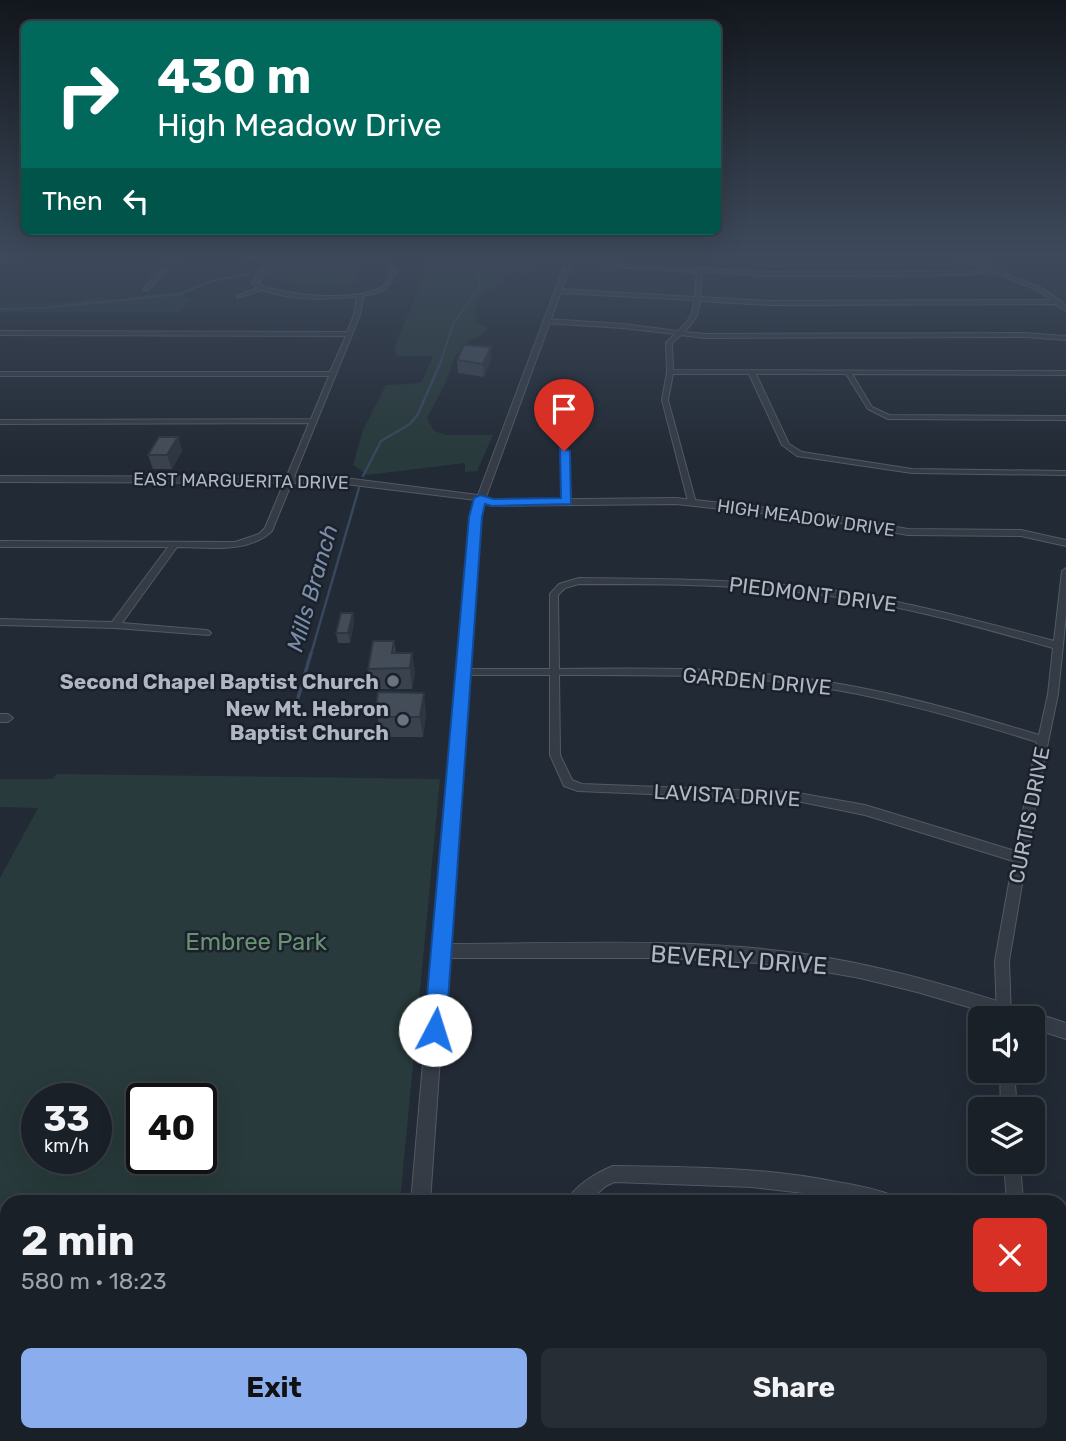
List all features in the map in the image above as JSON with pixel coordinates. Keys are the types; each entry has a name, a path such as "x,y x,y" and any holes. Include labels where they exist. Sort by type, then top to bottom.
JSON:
{"street":[{"path":"0,544 236,545 262,536 270,529 353,323"},
{"path":"421,1195 475,517 545,323"},
{"path":"571,323 705,336 1025,335 1066,338"},
{"path":"691,323 669,344 670,372 665,400 692,503"},
{"path":"0,333 348,334"},
{"path":"670,372 1066,373"},
{"path":"752,373 786,445 800,454 912,471 1066,473"},
{"path":"848,373 870,408 888,417 1066,418"},
{"path":"0,374 331,374"},
{"path":"0,422 312,421"},
{"path":"564,451 567,501"},
{"name":"EAST MARGUERITA DRIVE","path":"0,479 290,478 360,482 480,498"},
{"name":"HIGH MEADOW DRIVE","path":"480,498 492,503 692,503 822,517 908,532 1021,533 1066,543"},
{"path":"115,625 175,544"},
{"name":"CURTIS DRIVE","path":"1004,1006 1002,961 1053,694 1066,571"},
{"name":"PIEDMONT DRIVE","path":"554,674 554,594 562,586 579,581 710,582 829,593 909,606 1059,646"},
{"path":"0,621 115,625 206,633"},
{"name":"GARDEN DRIVE","path":"463,673 680,673 800,681 936,707 1043,740"},
{"name":"LAVISTA DRIVE","path":"554,674 555,755 568,783 582,788 804,798 865,810 1020,858"},
{"name":"BEVERLY DRIVE","path":"442,951 711,953 802,961 863,971 978,1006"},
{"name":"BEVERLY DRIVE","path":"1045,1024 1066,1031"},
{"path":"583,1195 600,1180 614,1174 793,1181 856,1195"},
{"path":"1013,1174 1014,1195"}],"green space":[{"path":"405,323 477,323 487,327 483,334 472,339 456,355 427,418 434,431 446,435 493,435 477,471 465,472 465,463 367,475 353,465 363,430 386,385 421,383 433,356 397,356 394,349"},
{"name":"Embree Park","path":"56,774 440,779 401,1195 0,1195 0,878 38,808 0,807 0,779 53,779"}],"building":[{"path":"464,345 491,347 483,364 457,360"},
{"path":"159,437 178,437 167,455 148,455"},
{"path":"341,613 353,613 348,633 336,633"},
{"path":"373,641 394,641 392,653 412,653 410,668 368,669"},
{"path":"378,692 424,693 420,717 382,717 384,706 376,706"}],"waterway":[{"name":"Mills Branch","path":"441,361 454,323"},
{"name":"Mills Branch","path":"363,476 381,441 410,424 418,414 442,359"},
{"name":"Mills Branch","path":"311,654 359,488"},
{"name":"Mills Branch","path":"298,698 311,653"}],"place":[{"name":"Second Chapel Baptist Church","path":"393,681"},
{"name":"New Mt. Hebron Baptist Church","path":"403,720"}],"route":[{"path":"435,1030 475,517 480,498 492,503 567,501 564,451"}]}
